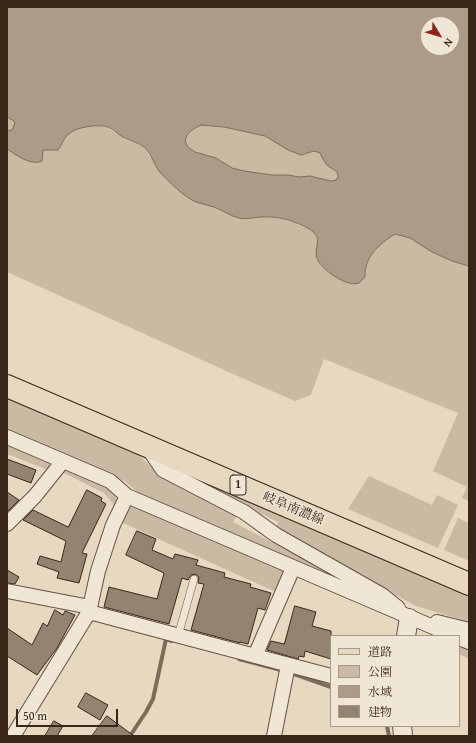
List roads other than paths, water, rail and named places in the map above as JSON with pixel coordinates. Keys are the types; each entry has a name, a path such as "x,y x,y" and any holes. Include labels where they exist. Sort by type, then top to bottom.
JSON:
{"main road":[{"name":"岐阜南濃線","path":"7,386 469,584"}],"street":[{"path":"7,437 110,481 127,496 452,635"},
{"path":"147,446 163,470 244,512 276,535 382,595 409,618 443,623 469,630"},
{"path":"7,524 35,496 63,461"},
{"path":"13,736 89,610 98,571 113,525 127,496"},
{"path":"255,656 293,568"},
{"path":"7,591 89,610 178,636 330,676"},
{"path":"406,635 409,618"},
{"path":"274,736 288,665"}],"lane":[{"path":"178,636 194,579"}],"water":[{"path":"7,7 469,7 469,266 452,261 432,252 410,238 395,234 383,242 370,257 365,270 365,277 359,283 348,283 329,272 319,262 316,254 318,239 309,229 293,221 281,218 239,218 214,207 191,200 159,171 145,148 121,136 110,128 104,126 94,126 77,129 66,137 58,150 43,150 42,161 33,162 24,159 7,149 7,131 12,130 15,123 7,117","holes":["201,125 224,127 265,136 288,150 301,155 314,151 320,153 326,164 337,172 338,177 336,180 331,181 310,176 299,177 272,175 244,171 232,168 216,158 195,152 188,147 185,141 187,135 193,129"]}],"waterway":[{"path":"130,736 153,699 166,639 171,641"},
{"path":"239,659 281,670"},
{"path":"294,674 330,687"},
{"path":"387,727 389,736"}]}
